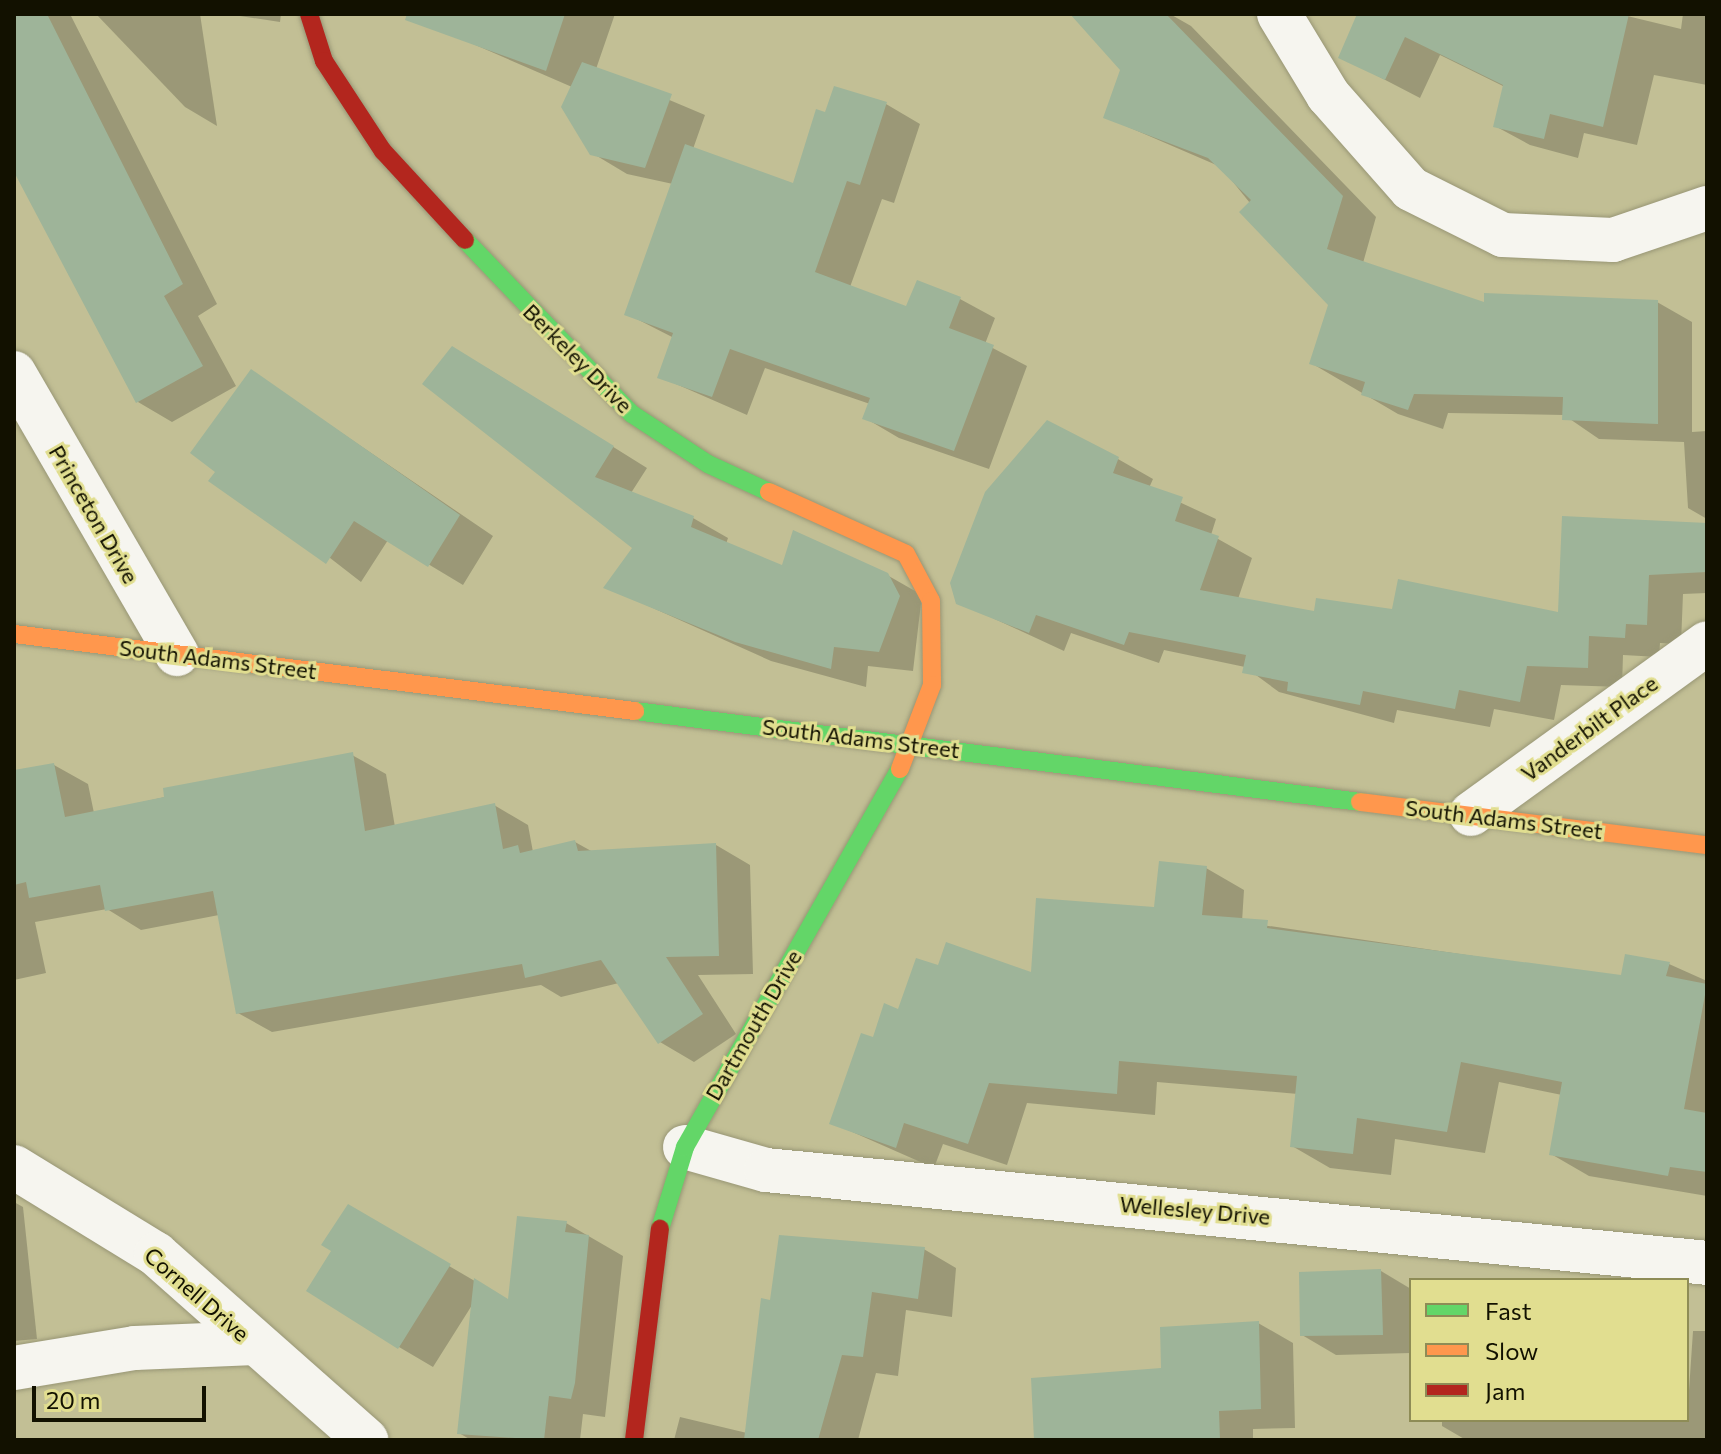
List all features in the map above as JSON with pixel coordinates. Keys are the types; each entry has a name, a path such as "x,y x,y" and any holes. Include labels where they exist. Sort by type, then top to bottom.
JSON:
{"street":[{"name":"Berkeley Drive","path":"309,14 324,61 383,151 632,414 708,464 906,554 931,601 932,685 914,744"},
{"path":"1279,14 1328,95 1411,189 1503,235 1613,240 1707,208"},
{"name":"Princeton Drive","path":"14,373 177,654"},
{"name":"South Adams Street","path":"14,634 1707,845"},
{"name":"Vanderbilt Place","path":"1471,814 1707,643"},
{"name":"Dartmouth Drive","path":"634,1440 659,1233 685,1147 914,744"},
{"name":"Wellesley Drive","path":"685,1147 766,1170 1707,1263"},
{"name":"Cornell Drive","path":"14,1167 156,1254 366,1440"},
{"path":"14,1368 135,1348 255,1343"}],"building":[{"path":"14,14 47,14 183,284 164,296 203,366 136,403 14,172"},
{"path":"407,14 565,14 546,71 405,20"},
{"path":"1070,14 1166,14 1343,196 1327,249 1484,302 1484,293 1658,300 1658,424 1562,420 1563,397 1414,394 1408,410 1361,395 1365,382 1309,364 1328,305 1239,212 1251,200 1208,158 1103,118 1120,70"},
{"path":"1357,14 1629,14 1603,127 1550,114 1544,139 1493,127 1503,85 1405,37 1385,80 1338,58"},
{"path":"582,62 672,94 645,168 590,155 561,107"},
{"path":"834,86 887,102 860,185 847,181 815,272 906,306 917,280 961,297 949,328 994,345 954,451 862,419 870,398 730,349 712,397 657,378 673,333 624,315 685,144 793,183 816,109 825,112"},
{"path":"452,346 614,446 595,477 694,516 691,527 782,565 793,530 888,573 900,596 879,652 834,647 831,669 735,642 603,588 632,548 422,384"},
{"path":"251,369 460,515 428,567 354,521 326,564 208,481 215,472 190,453"},
{"path":"1047,420 1119,457 1113,473 1183,497 1175,521 1219,536 1200,590 1314,611 1316,598 1392,609 1398,579 1558,612 1562,516 1707,523 1707,572 1649,575 1647,625 1626,624 1625,638 1589,636 1588,668 1527,666 1520,702 1459,690 1455,709 1363,691 1360,705 1287,691 1288,682 1242,673 1246,655 1129,632 1124,645 1036,615 1029,633 956,604 950,583 985,492"},
{"path":"353,752 365,831 495,803 503,849 518,845 520,853 575,840 578,851 716,843 719,956 666,957 703,1014 658,1044 601,960 525,978 522,964 236,1014 213,891 105,911 100,885 29,898 26,882 14,885 14,770 54,763 65,817 164,797 163,788"},
{"path":"1159,861 1207,866 1202,915 1268,920 1267,928 1621,975 1625,954 1670,962 1666,976 1707,984 1684,1109 1707,1113 1707,1172 1670,1167 1668,1176 1549,1155 1562,1082 1461,1062 1447,1132 1357,1118 1353,1154 1290,1147 1297,1076 1119,1061 1117,1094 989,1083 968,1144 904,1123 896,1148 829,1124 861,1033 873,1037 884,1003 898,1009 916,958 938,965 946,942 1031,972 1036,898 1154,907"},
{"path":"348,1204 451,1264 398,1349 306,1291 331,1251 321,1245"},
{"path":"517,1216 567,1221 565,1232 589,1235 571,1399 549,1396 544,1440 457,1434 474,1278 508,1299"},
{"path":"779,1235 925,1247 918,1299 872,1292 863,1357 842,1355 818,1440 744,1440 761,1298 770,1300"},
{"path":"1381,1269 1383,1335 1300,1336 1299,1272"},
{"path":"1259,1321 1261,1409 1219,1411 1220,1440 1034,1440 1031,1378 1161,1368 1160,1327"}],"traffic: fast":[{"path":"465,240 632,414 708,464 769,492"},
{"path":"635,711 1360,802"},
{"path":"660,1229 685,1147 900,769"}],"traffic: slow":[{"path":"769,492 906,554 931,601 932,685 900,769"},
{"path":"14,634 635,711"},
{"path":"1360,802 1707,845"}],"traffic: jam":[{"path":"309,14 324,61 383,151 465,240"},
{"path":"634,1440 660,1229"}]}
